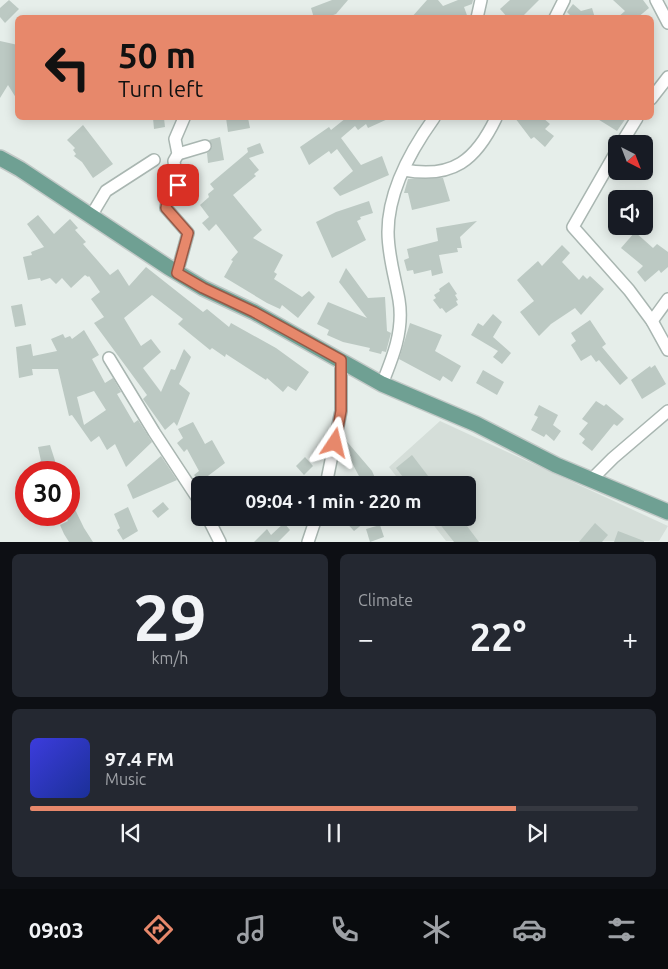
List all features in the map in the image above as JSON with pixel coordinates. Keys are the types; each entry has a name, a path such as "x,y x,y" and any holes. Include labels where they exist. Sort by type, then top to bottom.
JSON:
{"main road":[{"path":"0,158 20,169 177,273 203,288 254,312 382,384 476,424 556,465 668,512"}],"street":[{"path":"478,15 481,0"},
{"path":"556,15 564,0"},
{"path":"656,0 668,23"},
{"path":"654,95 668,77"},
{"path":"177,273 188,233 166,208 167,202 178,192 174,161 178,154 175,139 183,120"},
{"path":"382,384 398,341 399,301 389,262 388,232 390,204 404,170 433,120"},
{"path":"404,170 424,174 458,166 484,141 495,120"},
{"path":"627,135 636,120"},
{"path":"178,154 205,146"},
{"path":"91,216 106,190 154,160"},
{"path":"608,166 573,226 629,290 652,321 668,350"},
{"path":"652,321 668,299"},
{"path":"110,358 154,432 191,488"},
{"path":"328,476 341,411 341,360"},
{"path":"592,479 613,458 668,411"},
{"path":"212,526 220,542"},
{"path":"308,542 313,526"}],"shaded area":[{"path":"440,421 668,526 659,541 446,541 434,526 476,526 476,476 396,476 389,467"}],"building":[{"path":"9,0 19,9 5,23 0,17 0,8"},
{"path":"332,0 348,0 333,15 313,15 311,8"},
{"path":"427,0 438,0 443,6 458,0 473,0 472,4 464,7 467,15 414,15"},
{"path":"510,0 539,0 524,15 505,15 500,9"},
{"path":"613,0 643,0 649,8 641,15 620,15 625,11"},
{"path":"573,4 581,11 592,8 594,15 570,15 567,12"},
{"path":"0,41 15,44 15,96 8,85 0,98"},
{"path":"153,120 164,120 165,127 154,129"},
{"path":"226,120 248,120 250,128 228,132"},
{"path":"344,120 386,120 368,128 366,124 358,130 355,126 341,138 361,165 382,156 389,175 340,196 333,188 353,171 337,149 331,154 329,151 309,165 300,147 329,127 331,130"},
{"path":"517,120 545,120 550,124 545,129 554,136 545,147 534,137 531,139"},
{"path":"599,120 625,120 617,131"},
{"path":"83,125 113,164 93,178 82,162 74,156 76,154 73,150 75,148 67,140"},
{"path":"220,137 224,160 208,163 207,153 212,147 209,140"},
{"path":"260,143 264,153 249,158 259,170 254,174 256,176 233,195 262,230 253,238 283,255 274,272 277,274 274,279 302,297 309,291 315,297 298,318 282,305 280,309 267,303 224,277 233,261 231,260 238,252 216,224 209,231 202,223 209,217 200,205 209,197 208,194 214,189 210,184 248,152 247,148"},
{"path":"443,178 450,201 412,210 408,193 404,193 408,179"},
{"path":"369,201 373,213 360,217 361,219 357,221 366,240 332,258 316,222 336,212"},
{"path":"38,215 54,234 70,219 78,228 75,230 86,242 83,244 110,275 118,269 129,286 146,267 203,312 207,309 229,327 231,323 276,348 309,372 296,391 288,386 283,392 267,378 266,380 226,354 225,357 212,348 210,350 178,324 183,319 152,295 124,318 141,346 151,339 161,352 143,368 161,392 171,369 175,370 184,349 191,357 179,384 190,393 177,426 174,422 165,430 143,399 147,395 94,323 104,317 91,299 100,292 89,276 85,275 71,288 62,278 56,284 50,278 41,281 40,278 28,280 23,257 32,255 31,252 44,247 27,224"},
{"path":"477,221 460,237 462,248 457,248 458,252 439,255 443,273 432,276 431,270 414,274 413,270 407,271 404,260 409,258 407,249 438,241 436,228"},
{"path":"632,235 638,235 653,248 657,244 668,252 668,267 661,273 659,270 645,282 637,272 643,266 621,248"},
{"path":"562,245 570,253 562,262 579,280 583,275 587,279 590,276 604,289 581,315 575,308 551,324 539,336 520,312 534,301 517,280 538,261 542,266"},
{"path":"346,268 368,298 385,297 387,331 391,333 386,352 382,351 381,354 369,351 370,348 343,342 327,335 329,330 317,324 328,302 367,318 339,282"},
{"path":"449,282 457,294 455,295 458,305 446,313 433,300 436,298 434,295 440,291 439,289"},
{"path":"22,304 26,325 15,327 11,306"},
{"path":"493,314 502,322 493,337 511,353 502,364 493,357 498,351 471,335 478,323 483,326"},
{"path":"590,320 606,344 602,347 628,378 620,385 599,360 596,362 591,355 581,361 571,345 576,341 571,333"},
{"path":"410,323 442,335 435,351 461,366 452,382 443,376 440,381 399,359"},
{"path":"84,330 99,355 92,359 105,383 113,378 121,392 117,394 134,423 138,420 152,442 126,467 115,444 107,450 99,436 91,442 72,415 69,416 58,369 32,369 33,375 19,378 16,347 31,344 33,356 57,351 51,339 63,334 65,338 70,336 72,339","holes":["94,391 106,410 84,425 77,397"]},
{"path":"655,365 666,384 642,399 631,380 650,366 651,368"},
{"path":"483,370 504,382 497,395 476,383"},
{"path":"596,401 604,406 606,404 624,419 617,426 614,424 592,451 582,443 585,439 579,434 588,423 582,419"},
{"path":"539,405 558,415 553,425 561,431 554,441 546,434 544,437 531,430 538,417 534,415"},
{"path":"193,422 205,444 212,440 225,463 208,476 195,476 199,471 187,449 184,452 177,443 183,438 178,429"},
{"path":"343,437 374,476 359,476 351,461 347,464 341,457 347,452 342,443"},
{"path":"50,445 55,461 41,461 38,447"},
{"path":"412,455 428,476 402,476 396,468"},
{"path":"161,456 177,480 133,499 127,485"},
{"path":"305,457 313,466 304,475 296,466"},
{"path":"163,502 169,509 158,518 152,511"},
{"path":"128,507 138,531 123,540 117,530 120,528 114,514"},
{"path":"80,520 93,542 69,542 60,526 80,526"},
{"path":"595,523 608,535 602,542 579,542"},
{"path":"281,526 287,526 290,530 278,542 254,542 267,529 271,535"},
{"path":"349,526 360,526 354,531"},
{"path":"380,526 384,537 370,542 366,529"},
{"path":"441,526 467,526 479,542 454,542"},
{"path":"618,531 644,541 644,542 614,542"}],"route":[{"path":"178,185 178,192 167,202 166,208 188,233 177,273 203,288 254,312 341,360 341,411 335,443"}]}
